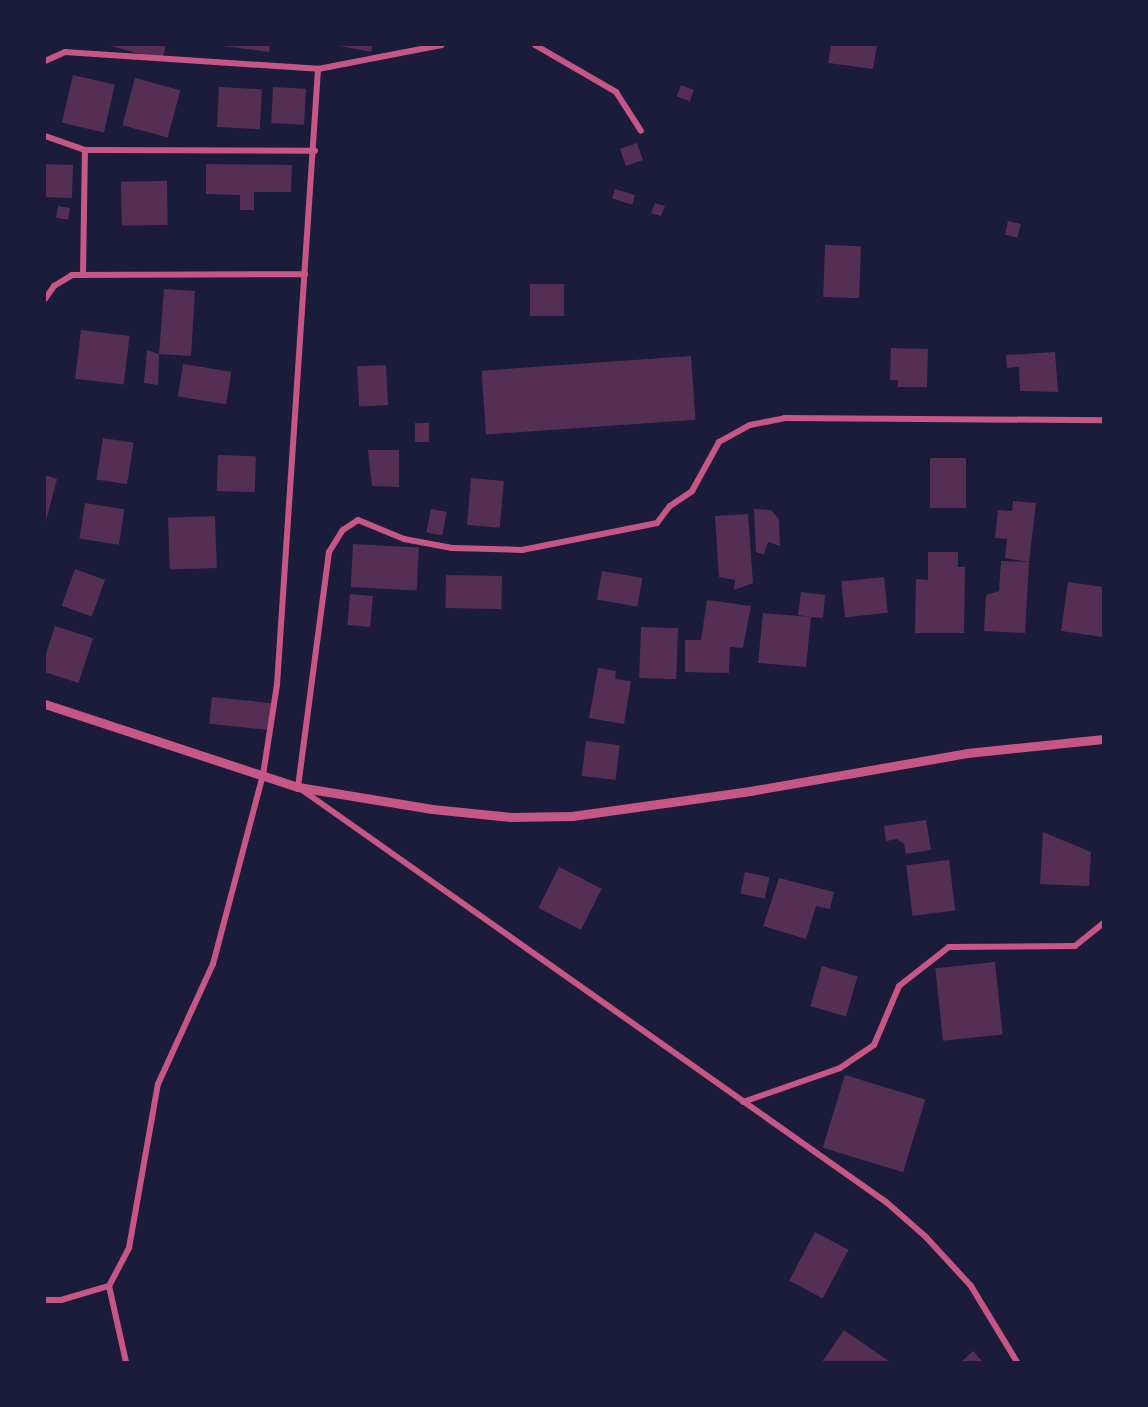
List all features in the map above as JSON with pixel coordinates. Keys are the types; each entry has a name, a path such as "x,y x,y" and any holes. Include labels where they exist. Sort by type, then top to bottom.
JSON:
{"street":[{"path":"45,61 65,49 318,69 442,45"},
{"path":"535,45 616,92 641,131"},
{"path":"126,1362 109,1286 129,1248 158,1084 213,964 263,775 277,685 315,152 318,69"},
{"path":"45,136 85,150 315,152"},
{"path":"83,274 85,150"},
{"path":"45,299 64,278 83,274 306,274"},
{"path":"298,787 329,552 343,530 358,520 404,539 452,548 522,550 657,523 670,506 692,491 719,442 750,424 785,418 868,417 1103,420"},
{"path":"45,704 298,787 432,809 511,817 572,816 750,791 967,753 1103,739"},
{"path":"298,787 886,1202 926,1237 971,1286 1017,1362"},
{"path":"743,1102 840,1068 874,1045 899,986 949,947 1075,946 1103,923"},
{"path":"45,1300 61,1300 109,1286"}],"building":[{"path":"107,45 166,45 162,60"},
{"path":"216,45 270,45 269,52"},
{"path":"334,45 373,45 371,52"},
{"path":"831,45 877,45 873,69 828,63"},
{"path":"73,75 115,85 104,132 62,123"},
{"path":"135,78 180,90 168,137 122,125"},
{"path":"681,85 694,90 690,101 677,96"},
{"path":"219,87 262,89 260,129 217,127"},
{"path":"273,87 306,89 304,125 271,123"},
{"path":"637,143 643,160 626,166 620,149"},
{"path":"45,164 73,165 72,198 45,197"},
{"path":"206,164 292,165 291,192 254,192 254,210 240,210 240,195 206,194"},
{"path":"167,181 168,225 122,226 121,182"},
{"path":"615,189 635,195 632,205 612,199"},
{"path":"655,203 665,206 661,216 651,213"},
{"path":"58,206 70,208 68,220 56,218"},
{"path":"1008,221 1021,224 1018,238 1005,235"},
{"path":"825,245 861,246 859,298 823,297"},
{"path":"530,284 564,284 564,316 530,316"},
{"path":"164,289 195,291 191,356 159,354"},
{"path":"81,330 130,336 124,385 75,379"},
{"path":"891,348 928,349 927,387 898,387 898,380 890,380"},
{"path":"147,350 159,354 158,385 144,383"},
{"path":"1055,352 1058,392 1020,391 1019,367 1007,368 1006,355"},
{"path":"691,356 695,420 486,434 482,371"},
{"path":"183,364 231,372 226,404 178,397"},
{"path":"386,365 388,405 359,406 357,367"},
{"path":"415,423 429,423 429,442 415,442"},
{"path":"103,438 134,443 127,484 96,479"},
{"path":"368,450 399,450 399,487 372,486"},
{"path":"218,455 256,456 255,492 217,491"},
{"path":"930,458 966,458 966,508 930,508"},
{"path":"45,475 57,479 46,521 45,521"},
{"path":"471,478 504,481 500,528 467,525"},
{"path":"1013,501 1036,503 1029,562 1005,558 1007,539 995,538 998,510 1012,511"},
{"path":"85,503 125,509 119,545 79,539"},
{"path":"431,509 447,512 442,536 426,533"},
{"path":"754,509 771,510 779,519 780,546 768,542 764,555 756,552"},
{"path":"748,514 753,583 734,590 735,580 719,577 715,516"},
{"path":"215,516 217,568 170,570 168,518"},
{"path":"353,544 419,547 417,590 351,587"},
{"path":"928,552 958,552 958,567 965,567 964,633 915,633 916,579 928,580"},
{"path":"1001,561 1029,562 1025,633 984,631 986,595 999,591"},
{"path":"75,569 105,580 92,617 62,606"},
{"path":"602,571 642,578 637,607 597,600"},
{"path":"446,575 502,576 501,609 445,608"},
{"path":"884,577 888,613 845,617 841,581"},
{"path":"1068,582 1103,587 1103,637 1061,631"},
{"path":"801,592 825,595 823,618 798,615"},
{"path":"350,594 373,596 370,627 347,625"},
{"path":"707,600 751,606 743,648 730,647 729,673 685,672 685,640 701,640"},
{"path":"763,613 811,617 806,667 758,663"},
{"path":"55,626 93,638 79,683 45,672 45,657"},
{"path":"641,627 678,628 676,679 639,678"},
{"path":"598,668 616,671 615,679 631,681 624,724 589,718"},
{"path":"212,697 274,703 271,730 209,724"},
{"path":"586,741 620,745 615,780 582,776"},
{"path":"926,820 931,850 906,854 904,844 897,839 886,841 884,826"},
{"path":"1043,832 1091,852 1089,886 1040,884"},
{"path":"949,860 955,911 913,916 906,865"},
{"path":"559,867 602,889 581,930 538,908"},
{"path":"745,872 769,877 765,899 740,894"},
{"path":"779,878 834,892 830,909 816,906 806,939 763,926"},
{"path":"995,962 1003,1035 943,1041 935,968"},
{"path":"822,966 858,976 846,1017 810,1006"},
{"path":"845,1075 925,1100 903,1172 823,1148"},
{"path":"815,1232 849,1250 823,1298 789,1281"},
{"path":"844,1330 890,1362 822,1362"},
{"path":"973,1351 983,1362 961,1362"}]}
